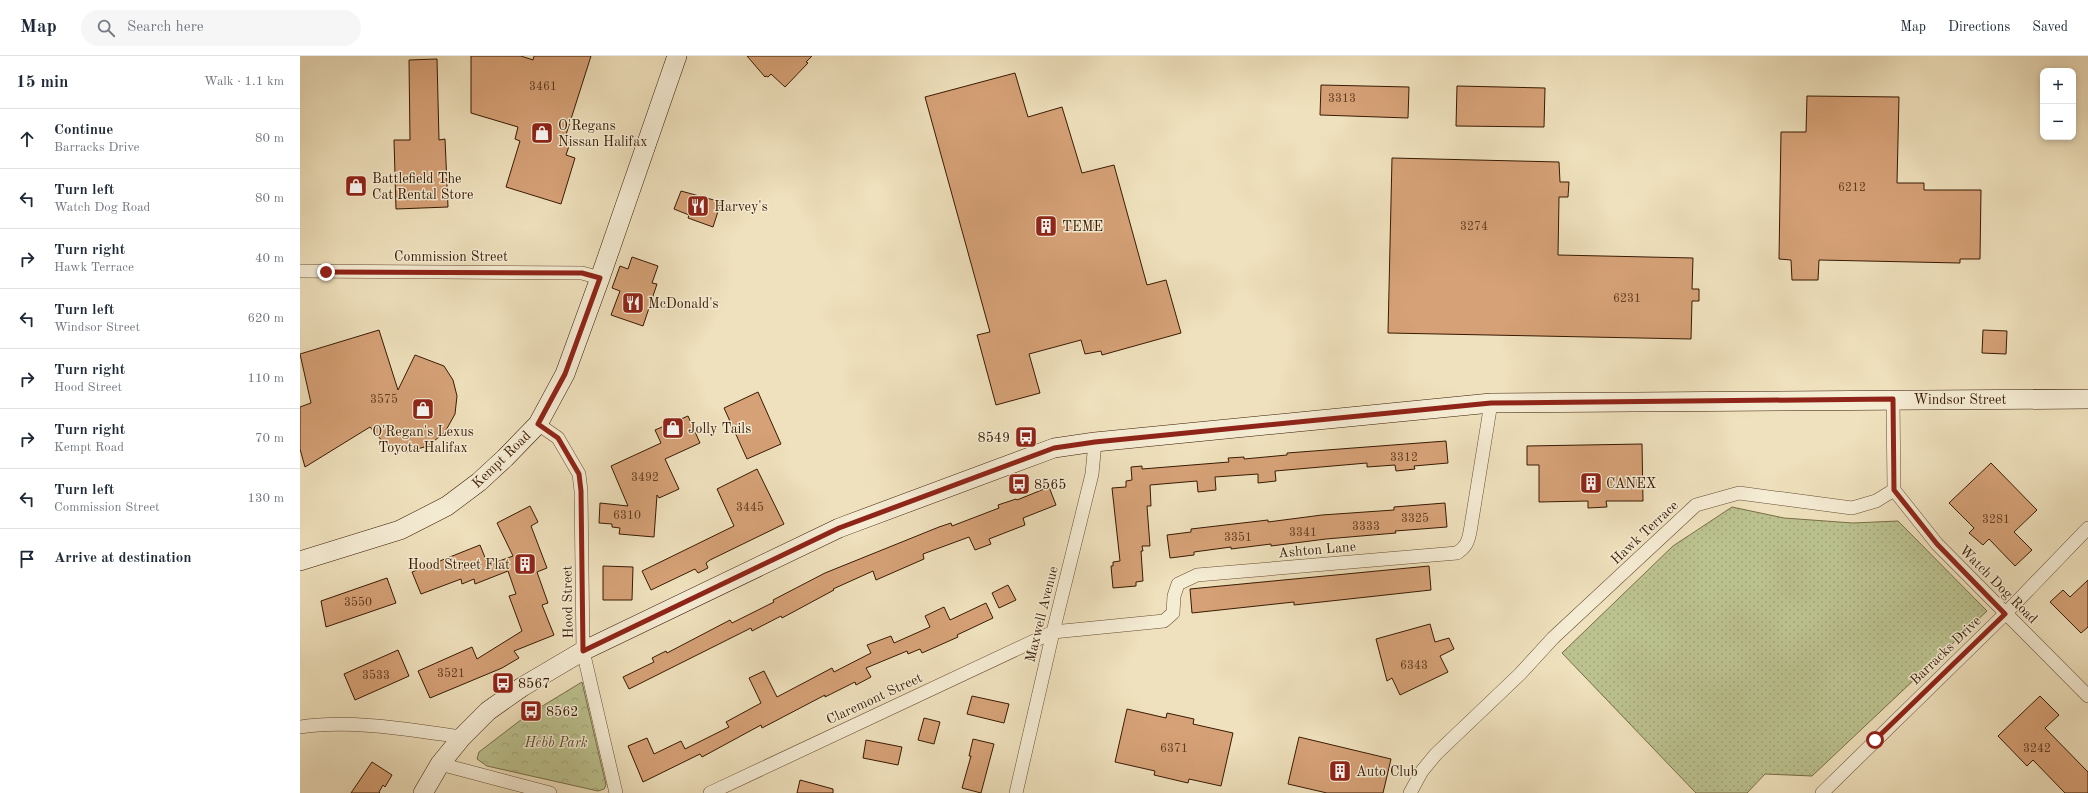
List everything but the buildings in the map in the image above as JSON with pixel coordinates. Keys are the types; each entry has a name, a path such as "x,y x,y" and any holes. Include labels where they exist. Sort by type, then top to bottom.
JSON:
{"street":[{"name":"Kempt Road","path":"300,561 400,530 447,506 495,468 538,424 565,374 677,56"},
{"name":"Commission Street","path":"300,271 582,273 600,278"},
{"name":"Windsor Street","path":"423,793 440,764 462,737 488,711 583,651 839,528 1054,448 1095,442 1491,403 1893,399 2088,399"},
{"path":"1893,399 1894,490"},
{"name":"Ashton Lane","path":"1053,632 1164,621 1173,614 1174,596 1178,584 1197,575 1457,553 1468,543 1491,403"},
{"name":"Hood Street","path":"538,424 558,438 579,474 581,491 583,651 616,793"},
{"name":"Maxwell Avenue","path":"1016,793 1053,632 1092,474 1095,442"},
{"name":"Watch Dog Road","path":"1894,490 1937,544 2088,696"},
{"name":"Hawk Terrace","path":"1410,793 1422,771 1436,754 1520,674 1553,638 1696,505 1740,493 1852,508 1876,501 1894,490"},
{"name":"Barracks Drive","path":"1822,793 2005,614 2088,528"},
{"name":"Claremont Street","path":"710,793 1053,632"},
{"path":"300,727 317,724 373,727 462,737"},
{"path":"440,764 550,793"}],"green space":[{"path":"1732,507 1784,518 1853,523 1898,521 1987,611 1812,776 1765,774 1747,793 1696,793 1562,653 1673,546"},
{"name":"Hebb Park","path":"582,682 606,785 604,789 598,791 487,766 477,759 479,752 526,716"}],"place":[{"name":"O'Regans Nissan Halifax","path":"542,133"},
{"name":"Battlefield The Cat Rental Store","path":"356,186"},
{"name":"Harvey's","path":"698,206"},
{"name":"TEME","path":"1046,226"},
{"name":"McDonald's","path":"633,303"},
{"name":"O'Regan's Lexus Toyota Halifax","path":"423,409"},
{"name":"Jolly Tails","path":"673,428"},
{"name":"8549","path":"1026,437"},
{"name":"CANEX","path":"1591,483"},
{"name":"8565","path":"1019,484"},
{"name":"Hood Street Flat","path":"525,564"},
{"name":"8567","path":"503,683"},
{"name":"8562","path":"531,711"},
{"name":"Auto Club","path":"1340,771"}],"route":[{"path":"326,272 582,273 600,278 565,374 538,424 558,438 579,474 581,491 583,651 839,528 1054,448 1095,442 1491,403 1893,399 1894,490 1937,544 2005,614 1875,740"}]}
